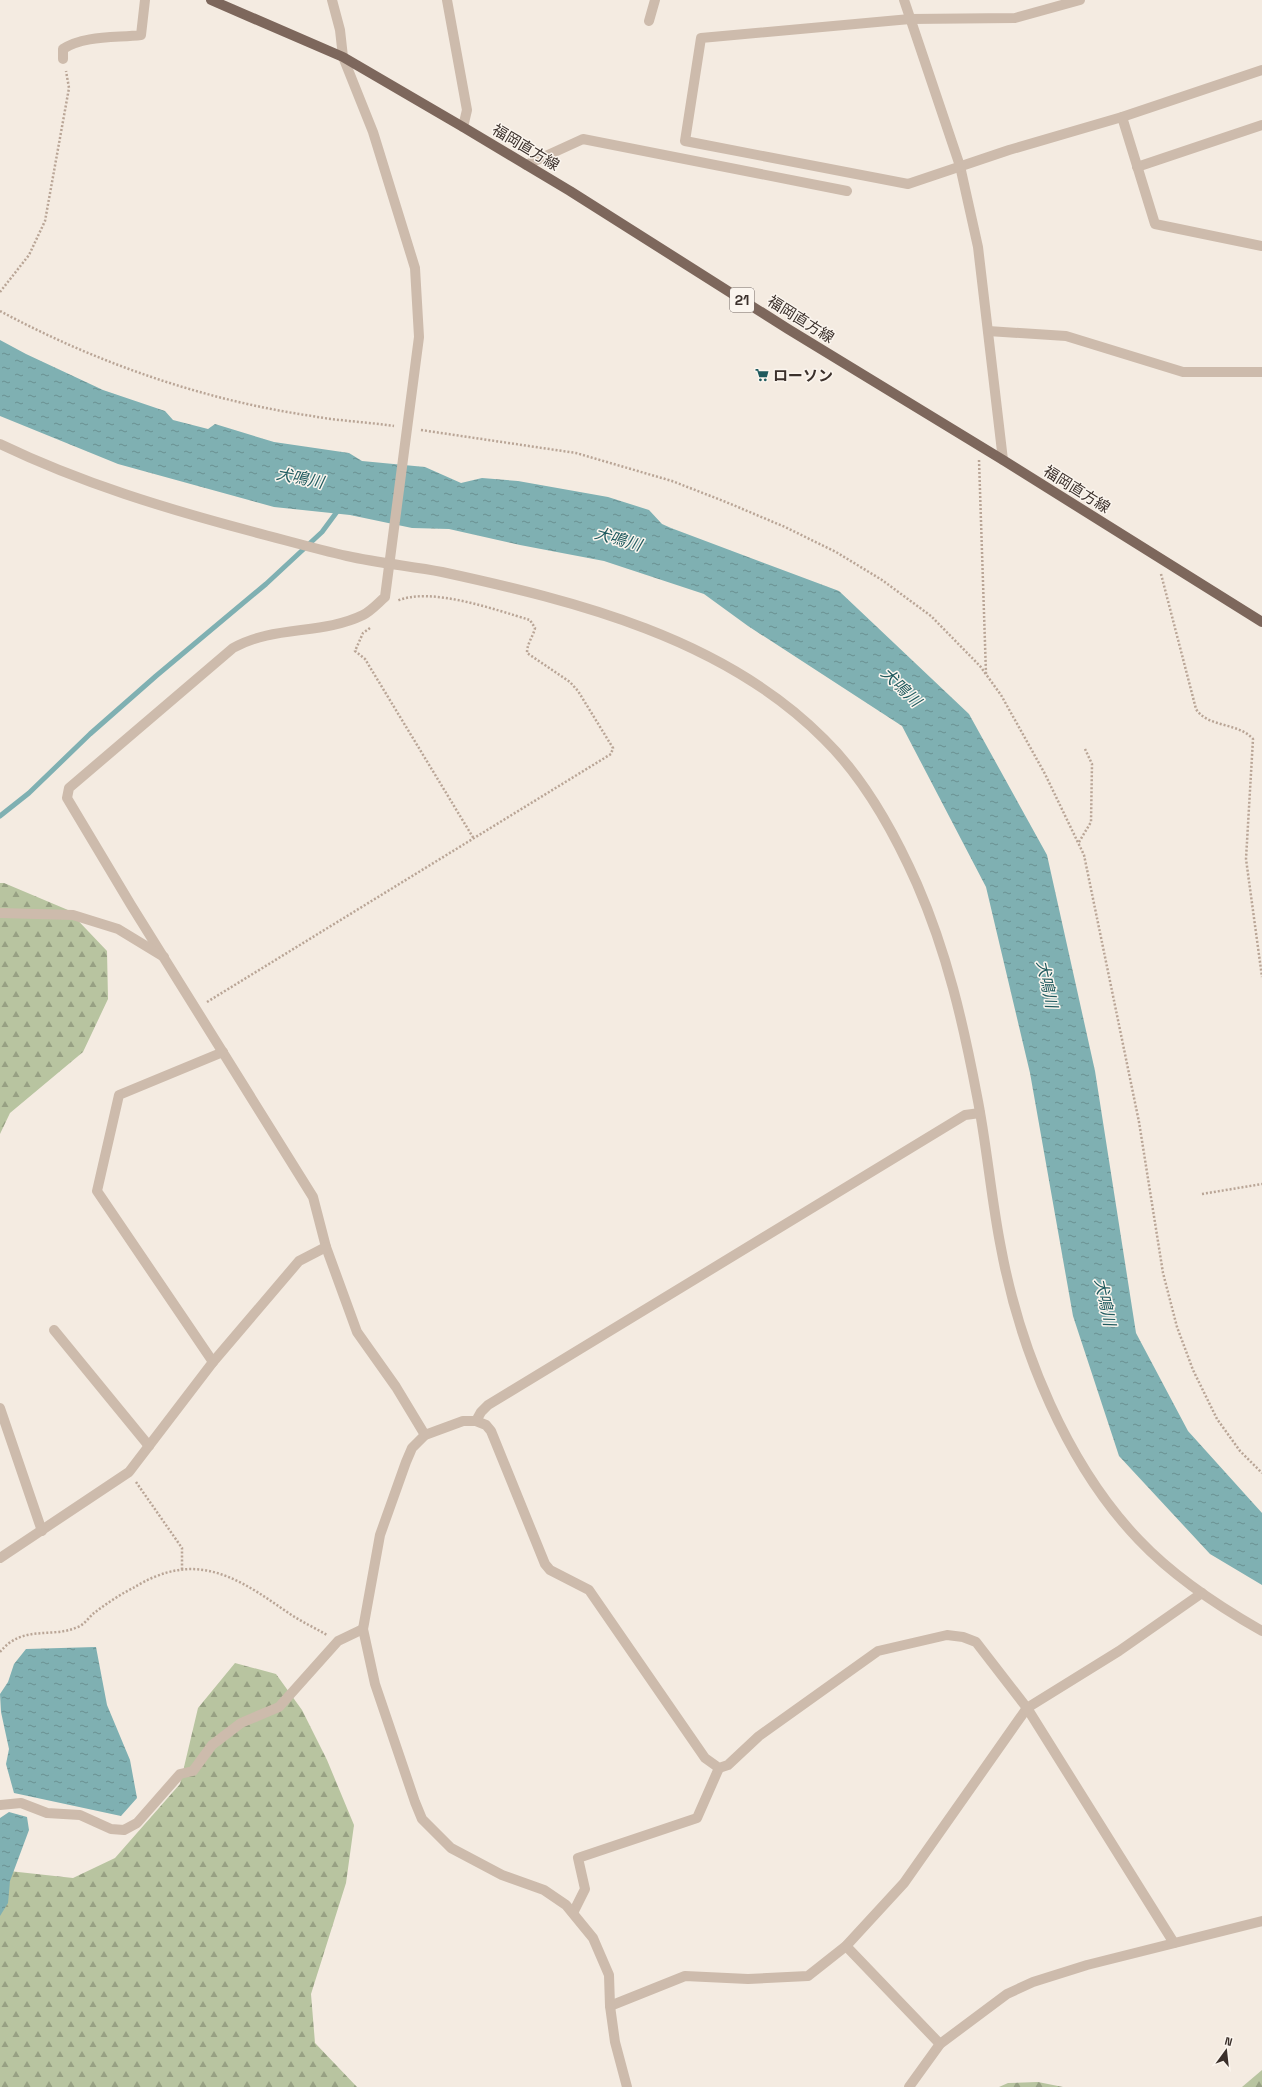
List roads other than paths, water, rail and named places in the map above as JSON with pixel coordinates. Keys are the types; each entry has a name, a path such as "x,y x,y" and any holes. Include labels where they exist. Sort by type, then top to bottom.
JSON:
{"main road":[{"name":"福岡直方線","path":"211,0 343,57 463,127 788,329 1003,460 1262,622"}],"street":[{"path":"63,59 63,49 71,44 90,40 141,35 145,0"},
{"path":"332,0 340,30 343,57 373,132 415,268 419,337 390,565 384,597 364,614 344,622 321,627 286,630 262,635 233,648 69,788 67,798 131,905 166,958 222,1052 313,1197 326,1247 357,1332 396,1387 425,1435"},
{"path":"447,0 466,110 463,127"},
{"path":"649,21 654,0"},
{"path":"904,0 960,166 978,247 1003,460"},
{"path":"1080,0 1015,18 910,19 701,38 684,141 908,184 960,166 1122,117 1262,70"},
{"path":"1122,117 1155,224 1262,246"},
{"path":"1137,167 1262,125"},
{"path":"526,165 583,139 847,192"},
{"path":"988,331 1066,336 1183,372 1262,372"},
{"path":"0,444 48,467 174,511 342,555 390,565 435,571 538,594 603,614 656,633 750,679 825,739 871,797 897,842 938,936 958,1001 980,1113 1002,1253 1020,1323 1042,1384 1082,1464 1115,1513 1141,1542 1170,1569 1202,1593 1262,1631"},
{"path":"0,913 73,914 118,929 166,958"},
{"path":"213,1362 97,1191 119,1095 222,1052"},
{"path":"476,1421 481,1412 488,1405 965,1115 980,1113"},
{"path":"0,1558 129,1472 213,1362 299,1261 326,1247"},
{"path":"54,1330 149,1446"},
{"path":"0,1408 42,1531"},
{"path":"627,2087 614,2042 610,2006 609,1975 593,1938 566,1905 544,1890 502,1875 451,1848 422,1819 375,1684 363,1629 380,1535 412,1448 425,1435 463,1421 476,1421 486,1425 491,1431 545,1564 550,1570 589,1590 705,1758 719,1768"},
{"path":"610,2006 685,1976 748,1979 808,1976 846,1946 904,1882 1027,1708 1119,1651 1202,1593"},
{"path":"0,1806 21,1803 47,1813 80,1815 111,1829 124,1830 137,1823 180,1774 193,1771 212,1745 241,1723 279,1707 338,1641 363,1629"},
{"path":"573,1914 585,1889 578,1858 697,1818 719,1768 728,1765 759,1736 878,1651 947,1635 963,1636 976,1642 1027,1708 1174,1943"},
{"path":"909,2087 940,2044 1007,1994 1033,1982 1087,1965 1262,1921"},
{"path":"846,1946 940,2044"}],"water":[{"name":"犬鳴川","path":"0,340 26,354 103,390 165,411 173,420 208,429 215,424 274,442 349,453 362,461 425,467 461,483 482,478 518,481 608,497 649,510 662,524 671,528 839,591 969,714 1047,855 1095,1071 1136,1333 1188,1431 1262,1513 1262,1585 1210,1554 1119,1456 1073,1316 1030,1073 986,887 902,726 748,626 704,594 604,561 520,545 449,529 412,528 350,515 274,507 118,464 0,416"},
{"path":"96,1647 107,1705 130,1760 137,1798 121,1816 14,1793 6,1764 9,1749 1,1712 0,1694 8,1682 14,1664 26,1649"},
{"path":"9,1812 27,1817 29,1830 10,1881 8,1903 0,1916 0,1818"}],"waterway":[{"path":"0,816 29,793 90,734 156,676 266,584 322,532 339,509"}],"place":[{"name":"ローソン","path":"762,375"}]}
